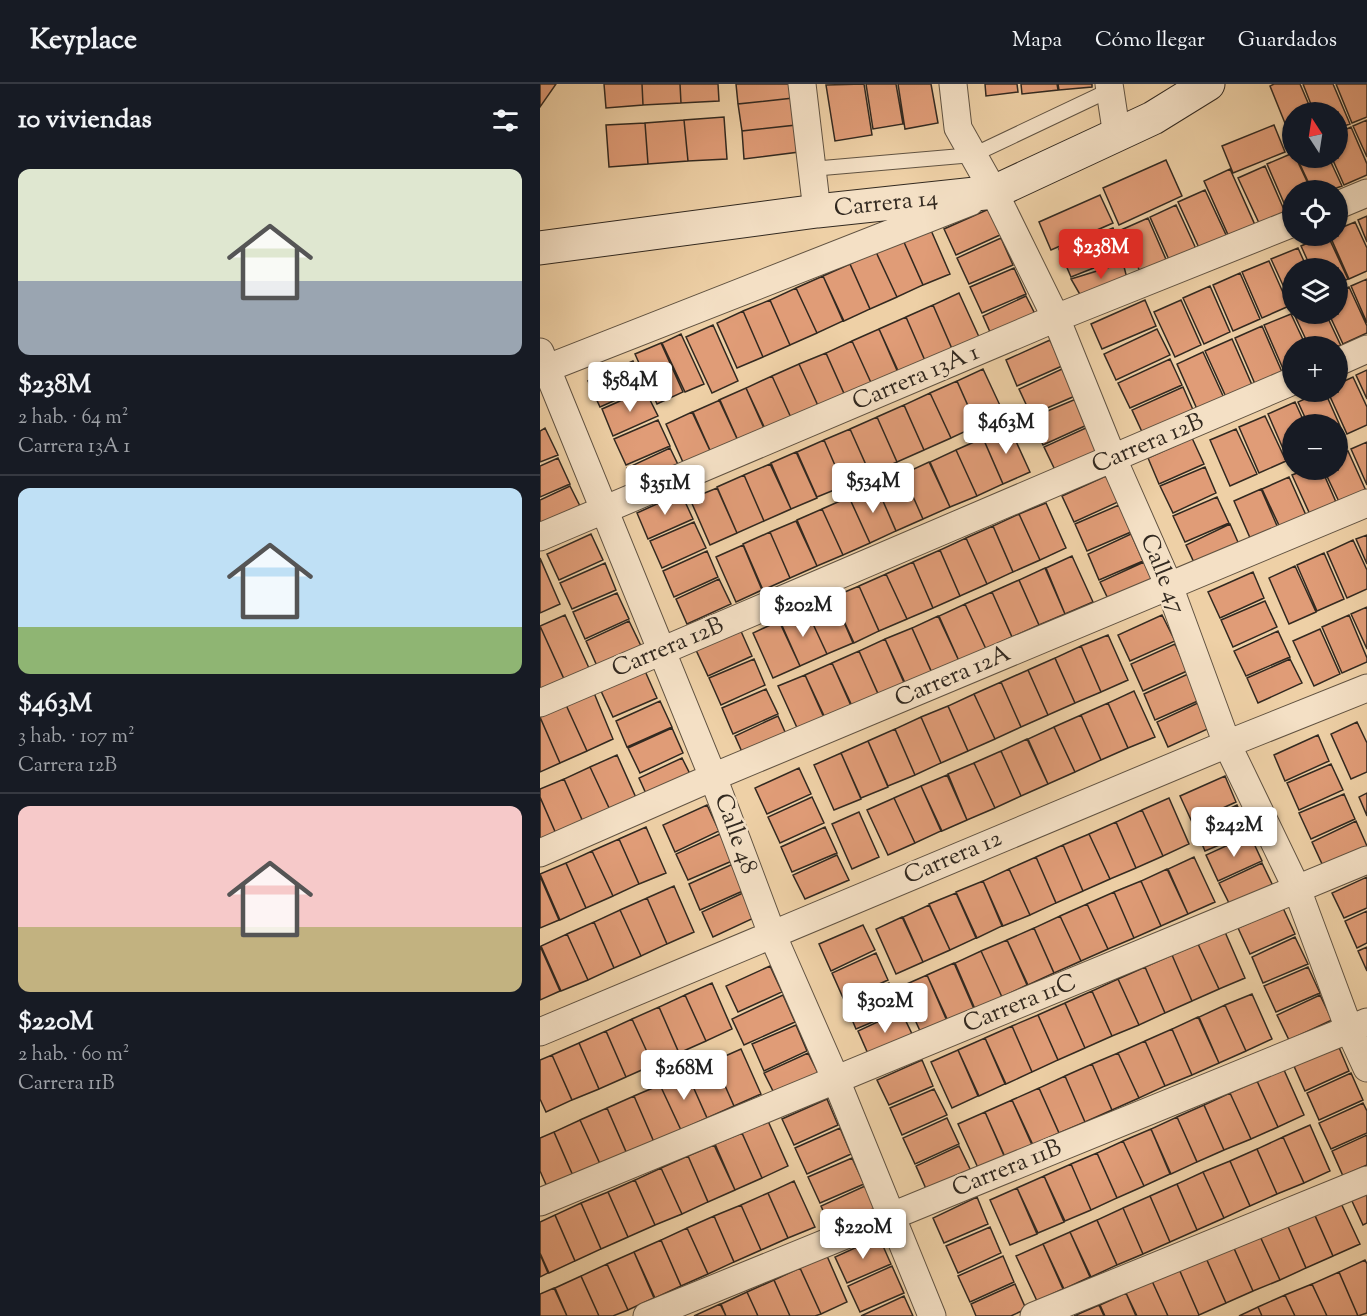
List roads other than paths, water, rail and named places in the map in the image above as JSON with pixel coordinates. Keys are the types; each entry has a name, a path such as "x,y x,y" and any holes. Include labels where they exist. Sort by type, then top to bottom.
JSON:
{"main road":[{"name":"Carrera 14","path":"540,248 817,211 994,192 1153,118 1208,84"}],"street":[{"path":"802,84 817,211"},
{"name":"Calle 47","path":"953,84 958,128 994,192 1056,318 1113,459 1169,586 1227,744 1297,889 1358,1025 1367,1068"},
{"path":"1109,87 1117,136"},
{"path":"542,364 994,192"},
{"path":"1348,201 1367,193"},
{"name":"Carrera 13A 1","path":"540,537 1056,318 1282,227"},
{"path":"1348,358 1367,349"},
{"name":"Calle 48","path":"542,364 713,777 772,934 836,1080 932,1316"},
{"name":"Carrera 12B","path":"540,703 1282,386"},
{"name":"Carrera 12A","path":"540,854 713,777 1367,502"},
{"name":"Carrera 12","path":"540,1032 1227,744 1367,688"},
{"name":"Carrera 11C","path":"540,1202 1367,860"},
{"name":"Carrera 11B","path":"647,1316 1358,1025"},
{"path":"1034,1316 1367,1180"}],"lane":[{"path":"811,169 973,155 1109,87"}]}
